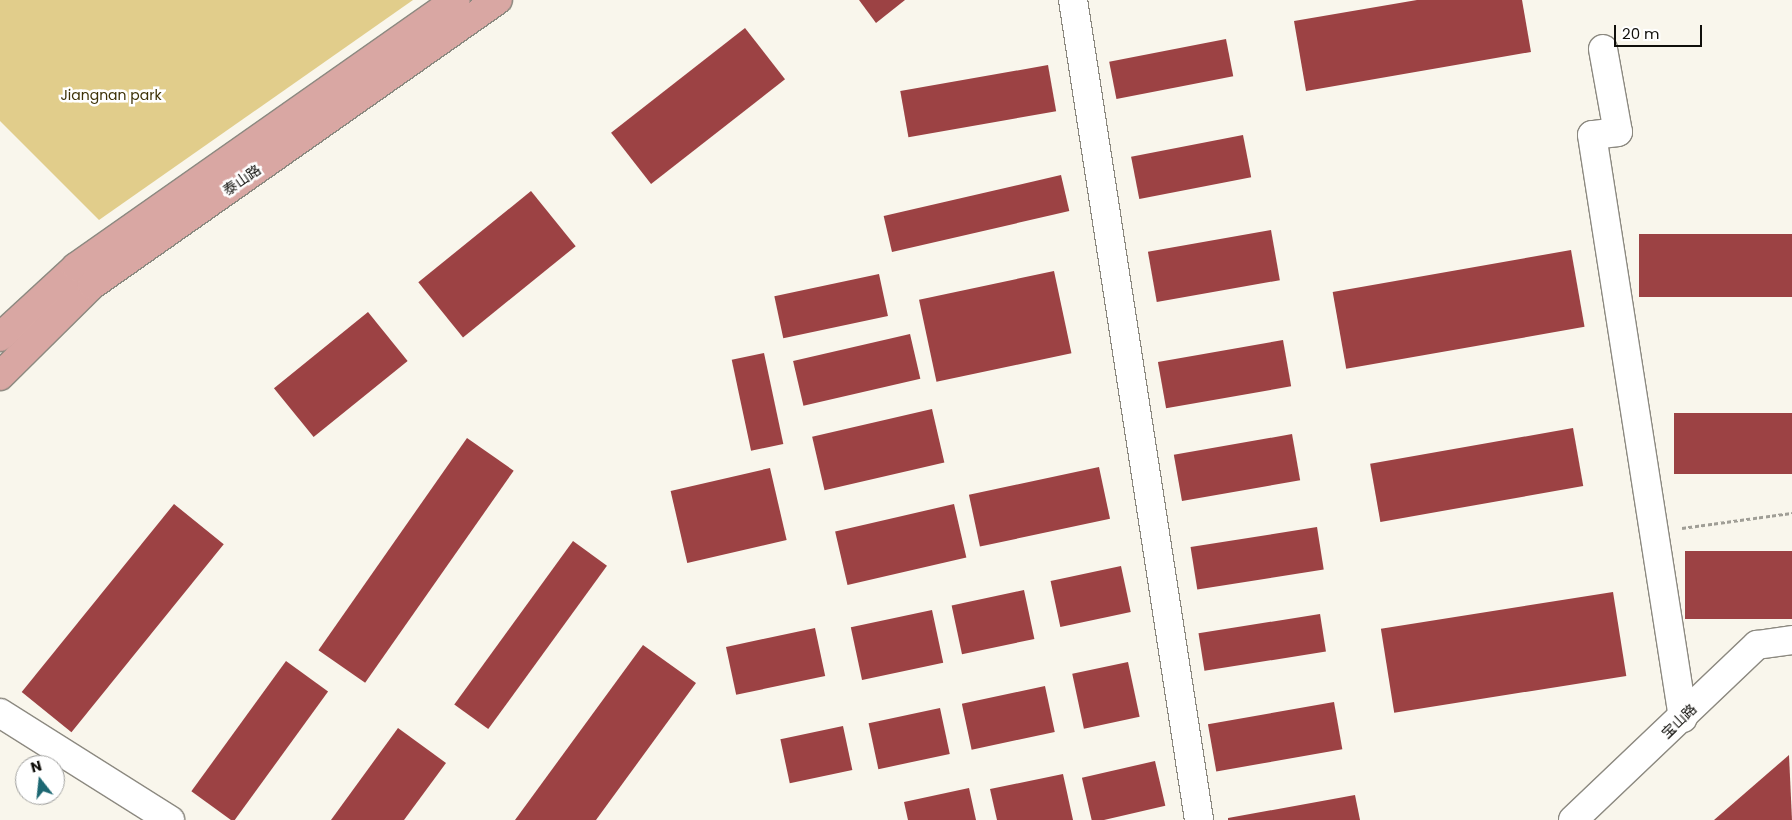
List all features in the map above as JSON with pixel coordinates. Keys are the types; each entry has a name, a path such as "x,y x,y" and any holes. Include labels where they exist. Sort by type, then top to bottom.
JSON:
{"main road":[{"name":"泰山路","path":"0,337 76,267 456,0"},
{"name":"泰山路","path":"0,376 92,285 498,0"}],"street":[{"path":"1073,0 1199,820"},
{"path":"1603,49 1618,132 1592,135 1651,532 1683,718"},
{"name":"宝山路","path":"1573,820 1683,718 1757,645 1792,640"},
{"path":"0,713 170,820"}],"path":[{"path":"1651,532 1792,513"}],"green space":[{"name":"Jiangnan park","path":"0,0 413,0 99,220 0,121"}],"building":[{"path":"859,0 905,0 876,23"},
{"path":"1417,0 1522,0 1531,52 1306,91 1294,21"},
{"path":"745,28 785,79 651,184 611,133"},
{"path":"1226,39 1233,76 1116,99 1109,62"},
{"path":"1048,65 1056,111 908,137 900,91"},
{"path":"1243,135 1251,177 1139,199 1131,157"},
{"path":"1061,175 1069,211 892,252 884,216"},
{"path":"531,191 576,246 463,337 418,282"},
{"path":"1271,230 1280,280 1157,302 1148,252"},
{"path":"1639,234 1792,234 1792,297 1639,297"},
{"path":"1571,250 1585,327 1346,369 1333,292"},
{"path":"1054,271 1071,353 936,382 919,300"},
{"path":"879,274 888,316 783,338 774,296"},
{"path":"368,312 408,361 314,437 274,388"},
{"path":"910,334 920,379 803,406 793,361"},
{"path":"1283,340 1291,386 1166,408 1158,362"},
{"path":"764,353 783,444 751,451 732,360"},
{"path":"932,409 944,463 825,490 812,437"},
{"path":"1674,413 1792,413 1792,474 1674,474"},
{"path":"1573,428 1583,486 1380,522 1370,464"},
{"path":"1292,434 1300,480 1182,501 1174,455"},
{"path":"467,438 514,471 365,683 318,650"},
{"path":"1099,467 1110,519 980,546 969,495"},
{"path":"770,468 787,540 687,563 671,491"},
{"path":"174,504 224,544 71,732 22,692"},
{"path":"954,504 966,558 847,585 835,531"},
{"path":"1317,527 1324,569 1197,589 1191,547"},
{"path":"573,541 607,566 488,729 454,704"},
{"path":"1685,551 1792,551 1792,619 1685,619"},
{"path":"1121,566 1131,612 1060,627 1051,581"},
{"path":"1024,590 1034,639 962,654 952,605"},
{"path":"1613,592 1626,676 1394,713 1381,629"},
{"path":"932,610 943,663 862,680 851,627"},
{"path":"1320,614 1326,652 1204,671 1199,633"},
{"path":"815,628 825,676 736,695 726,647"},
{"path":"643,645 696,683 596,820 515,820"},
{"path":"286,661 328,692 235,820 231,820 191,791"},
{"path":"1128,662 1140,717 1084,729 1072,674"},
{"path":"1045,686 1055,732 972,750 962,704"},
{"path":"1334,702 1342,749 1216,771 1208,724"},
{"path":"940,708 950,754 878,769 869,723"},
{"path":"843,726 852,770 790,783 780,739"},
{"path":"398,728 446,763 404,820 331,820"},
{"path":"1789,755 1792,820 1714,820"},
{"path":"1155,761 1165,806 1104,820 1092,820 1082,778"},
{"path":"1063,774 1073,820 997,820 990,789"},
{"path":"969,788 976,820 908,820 904,802"},
{"path":"1355,795 1360,820 1228,820 1228,818"}]}
